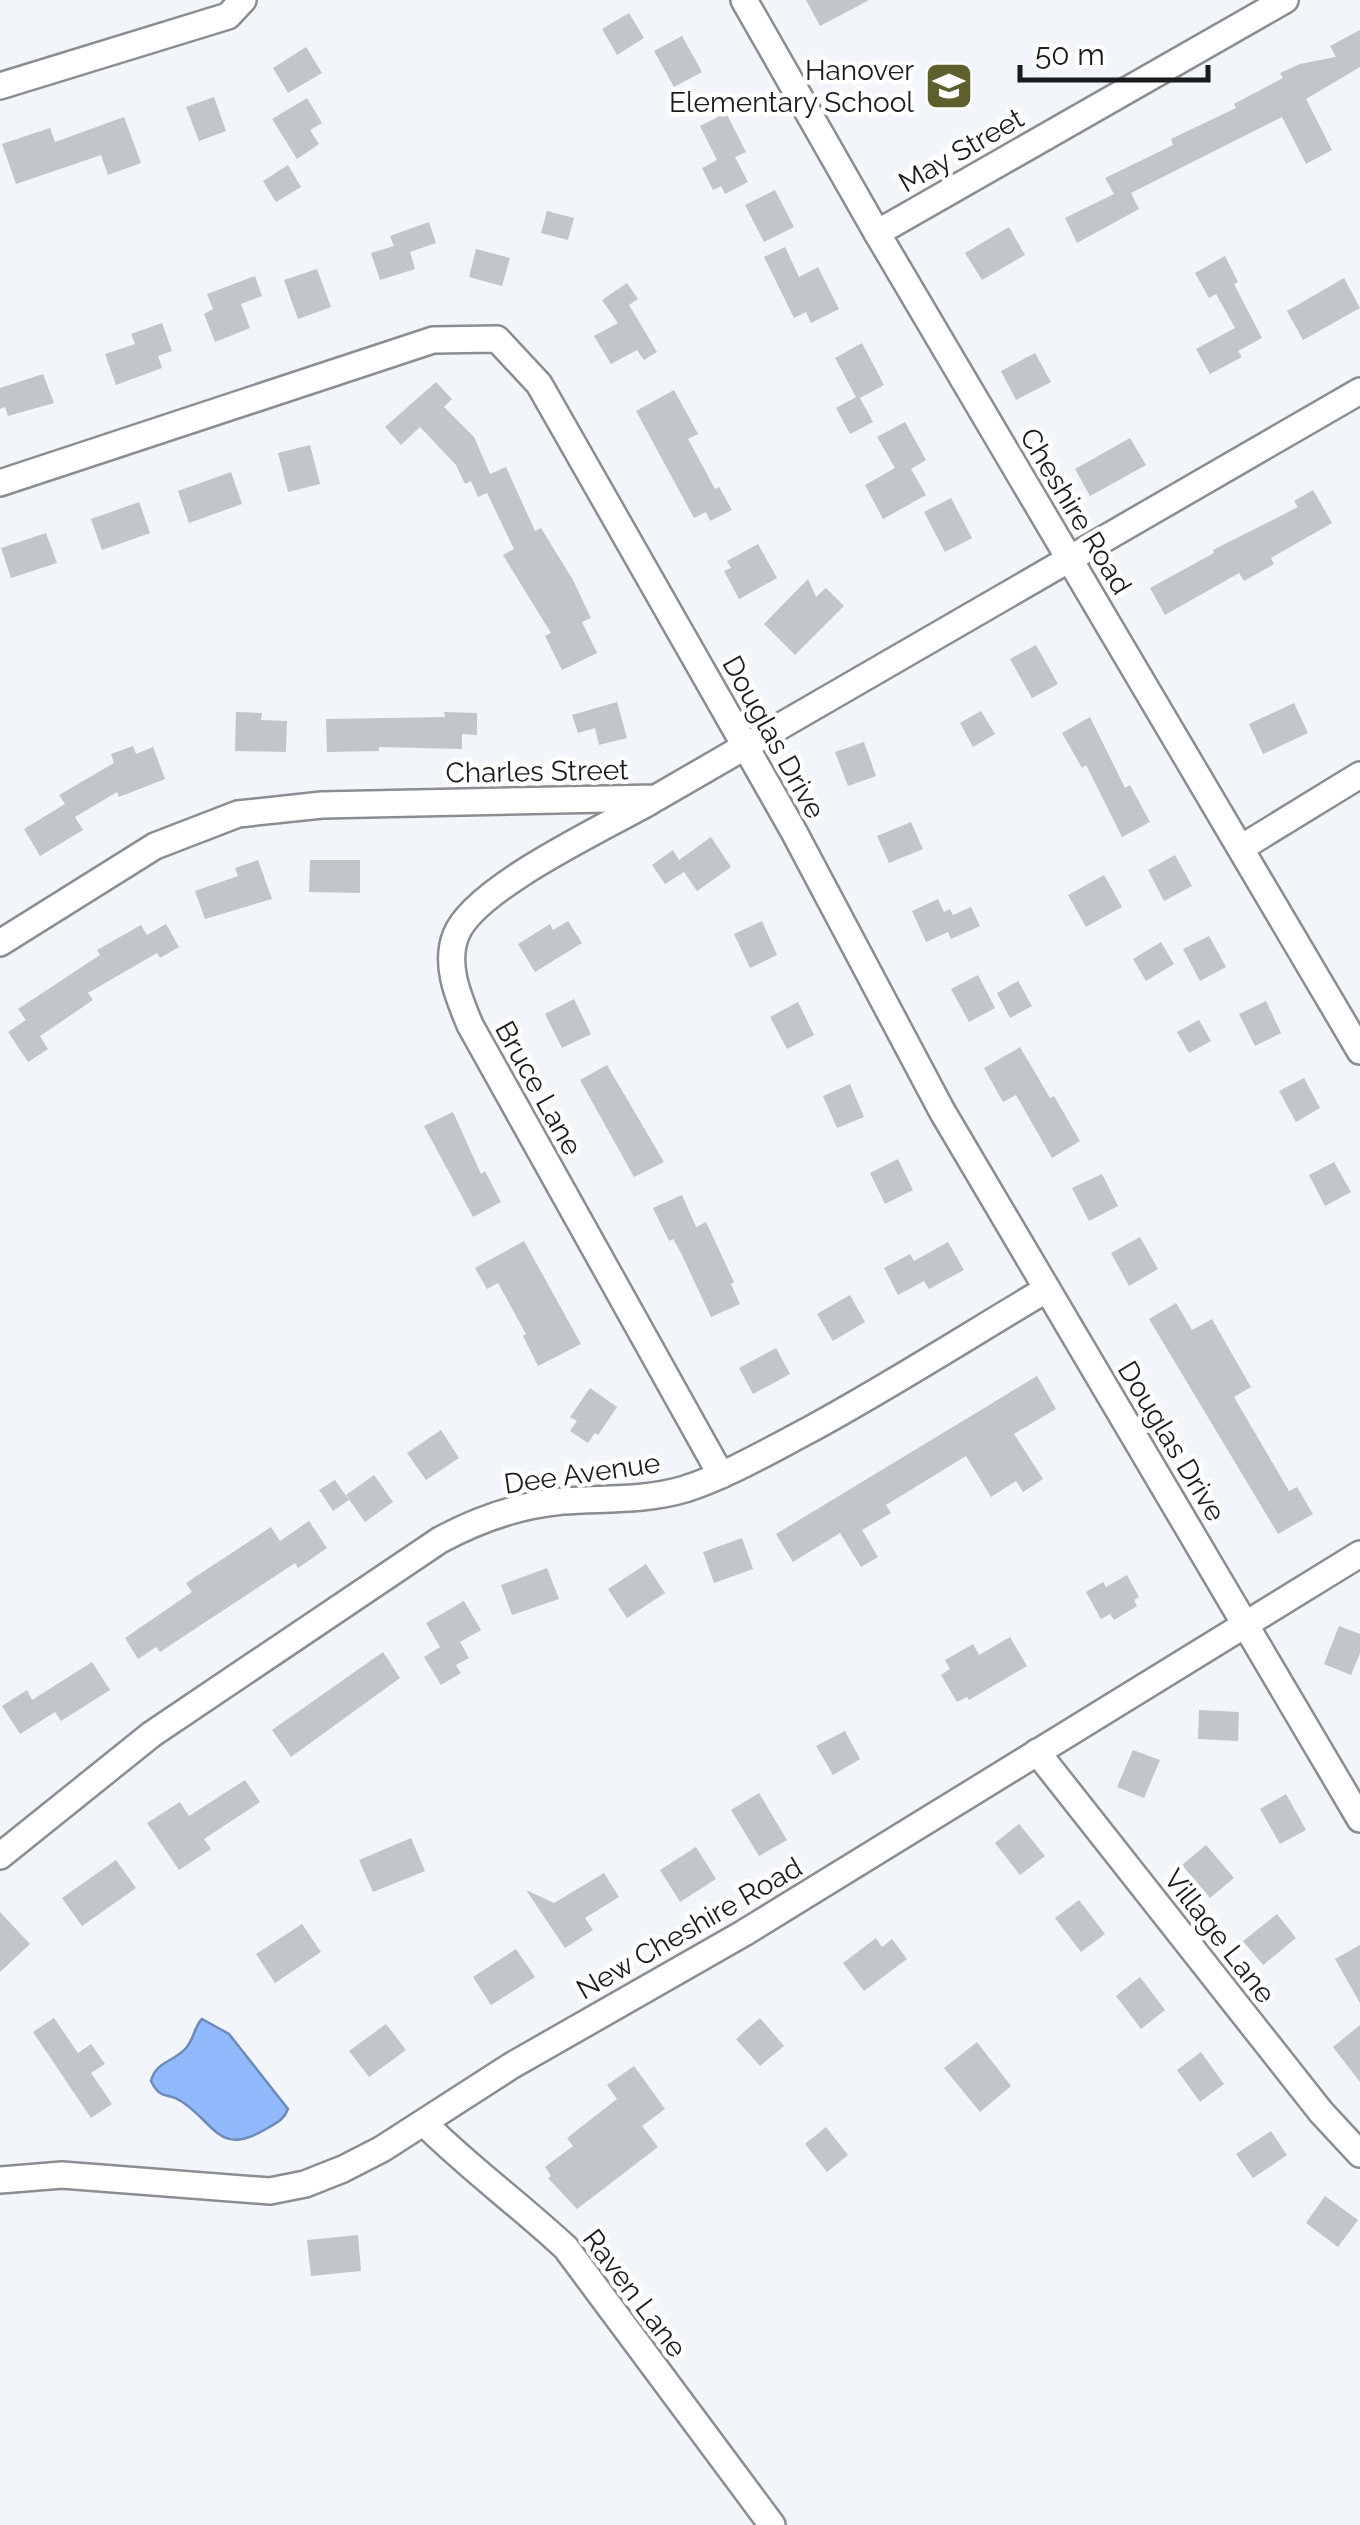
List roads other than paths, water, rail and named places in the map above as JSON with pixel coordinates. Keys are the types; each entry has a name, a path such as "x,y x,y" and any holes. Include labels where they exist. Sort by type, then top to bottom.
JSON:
{"street":[{"path":"0,86 228,16 243,0"},
{"name":"Cheshire Road","path":"744,0 876,233 1360,1051"},
{"name":"May Street","path":"876,233 1284,0"},
{"name":"Douglas Drive","path":"0,483 433,340 497,340 539,384 746,747 942,1111 1245,1624"},
{"name":"Charles Street","path":"0,943 155,846 238,814 322,804 656,798 1360,391"},
{"path":"1240,848 1360,775"},
{"name":"Bruce Lane","path":"656,798 491,891 467,915 455,937 452,963 457,993 470,1025 721,1475"},
{"name":"Dee Avenue","path":"0,1856 152,1734 440,1540 478,1520 518,1508 561,1501 641,1498 682,1490 721,1475 836,1415 1047,1289"},
{"name":"New Cheshire Road","path":"0,2180 62,2176 270,2191 306,2184 343,2169 424,2123 511,2066 744,1933 1360,1554"},
{"path":"1245,1624 1360,1819"},
{"name":"Village Lane","path":"1038,1752 1320,2112 1360,2154"},
{"name":"Raven Lane","path":"424,2123 482,2179 566,2248 772,2525"}],"water":[{"path":"202,2019 229,2034 288,2109 279,2121 250,2137 228,2139 181,2101 161,2094 155,2087 151,2081 153,2074 186,2048"}],"place":[{"name":"Hanover Elementary School","path":"949,86"}]}
